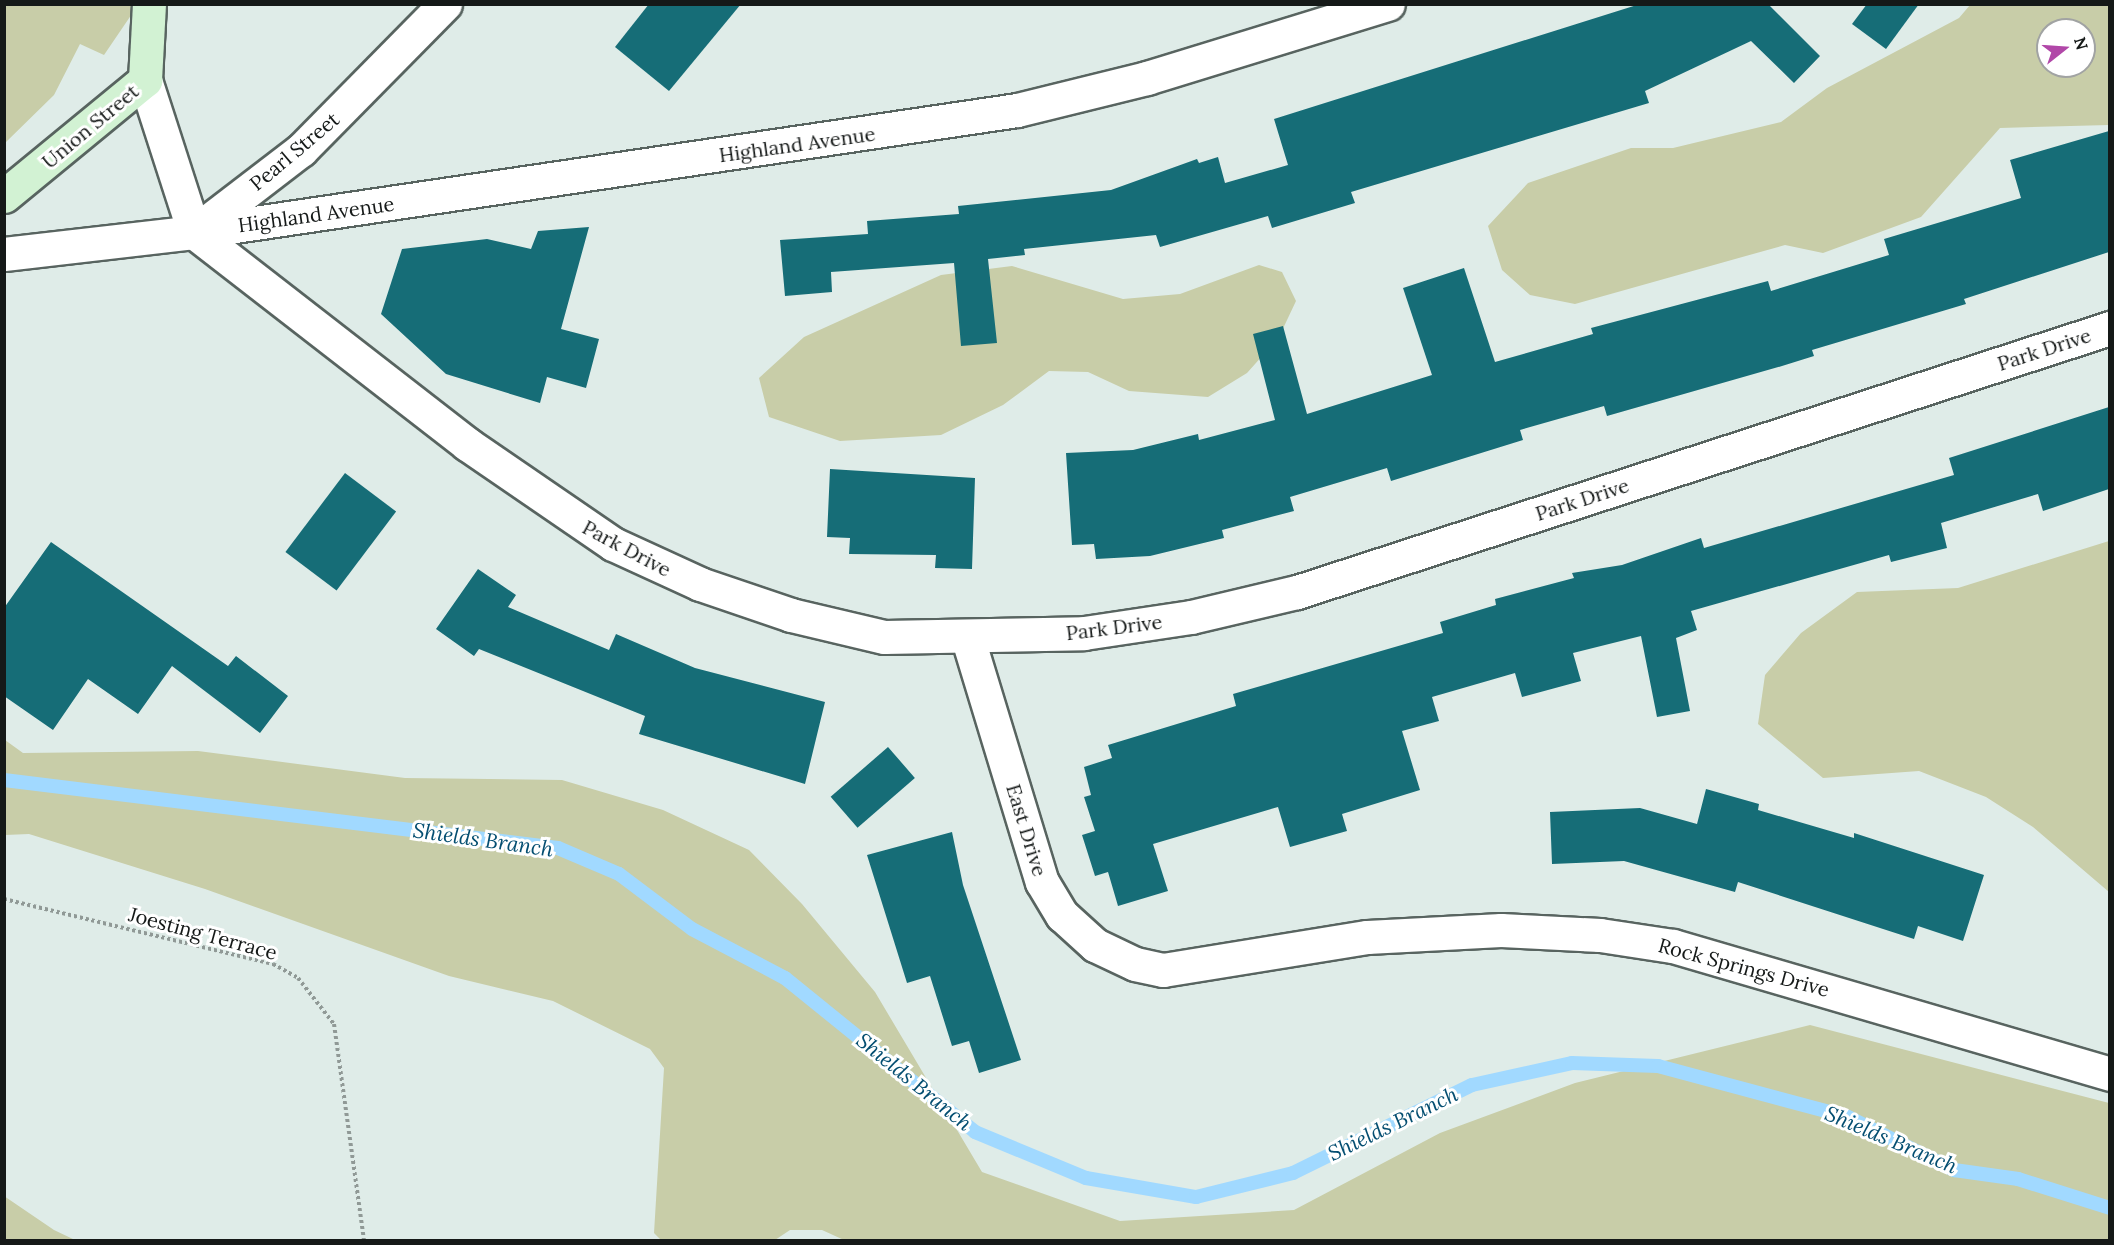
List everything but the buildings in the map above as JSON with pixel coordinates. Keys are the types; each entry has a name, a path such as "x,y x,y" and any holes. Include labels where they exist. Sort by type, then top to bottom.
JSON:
{"street":[{"name":"Union Street","path":"4,196 145,80 149,4"},
{"name":"Pearl Street","path":"194,232 301,150 445,4"},
{"name":"Highland Avenue","path":"194,232 1017,110 1147,78 1388,4"},
{"path":"4,254 194,232 145,80"},
{"name":"Park Drive","path":"194,232 467,444 613,544 700,584 791,615 884,637 968,639 1084,633 1191,617 1297,592 2109,328"},
{"name":"East Drive","path":"968,639 1042,882 1062,915 1095,945 1163,970 1367,937"},
{"name":"Rock Springs Drive","path":"1367,937 1501,930 1600,934 1674,946 2109,1074"}],"path":[{"name":"Joesting Terrace","path":"4,899 273,964 298,978 334,1024 364,1240"}],"green space":[{"path":"5,5 138,5 104,55 80,44 54,95 5,143"},
{"path":"1970,5 2109,5 2109,125 2000,128 1921,217 1823,253 1785,245 1575,304 1530,295 1502,270 1488,226 1528,183 1631,148 1673,148 1781,122 1827,88 1959,18"},
{"path":"1259,265 1282,272 1296,301 1279,337 1247,373 1208,397 1129,391 1088,372 1049,371 1003,405 941,435 840,441 769,417 759,378 804,337 941,275 1012,266 1123,299 1180,294"},
{"path":"2109,541 2109,892 2033,827 1986,797 1919,771 1823,778 1758,724 1765,675 1801,633 1857,592 1958,588"},
{"path":"5,740 23,753 198,751 405,778 562,780 663,810 749,850 802,904 875,992 982,1172 1120,1221 1294,1210 1440,1133 1575,1083 1810,1025 2109,1103 2109,1240 844,1240 822,1230 790,1230 775,1240 661,1240 654,1233 664,1068 650,1049 553,1001 449,976 205,889 29,834 5,835"},
{"path":"4,1196 54,1230 75,1240 5,1240"}],"waterway":[{"name":"Shields Branch","path":"4,780 558,848 619,874 692,929 785,978 975,1132 1086,1178 1196,1197 1293,1173 1472,1085 1572,1063 1658,1066 1848,1117 1954,1170 2018,1179 2110,1208"}]}
